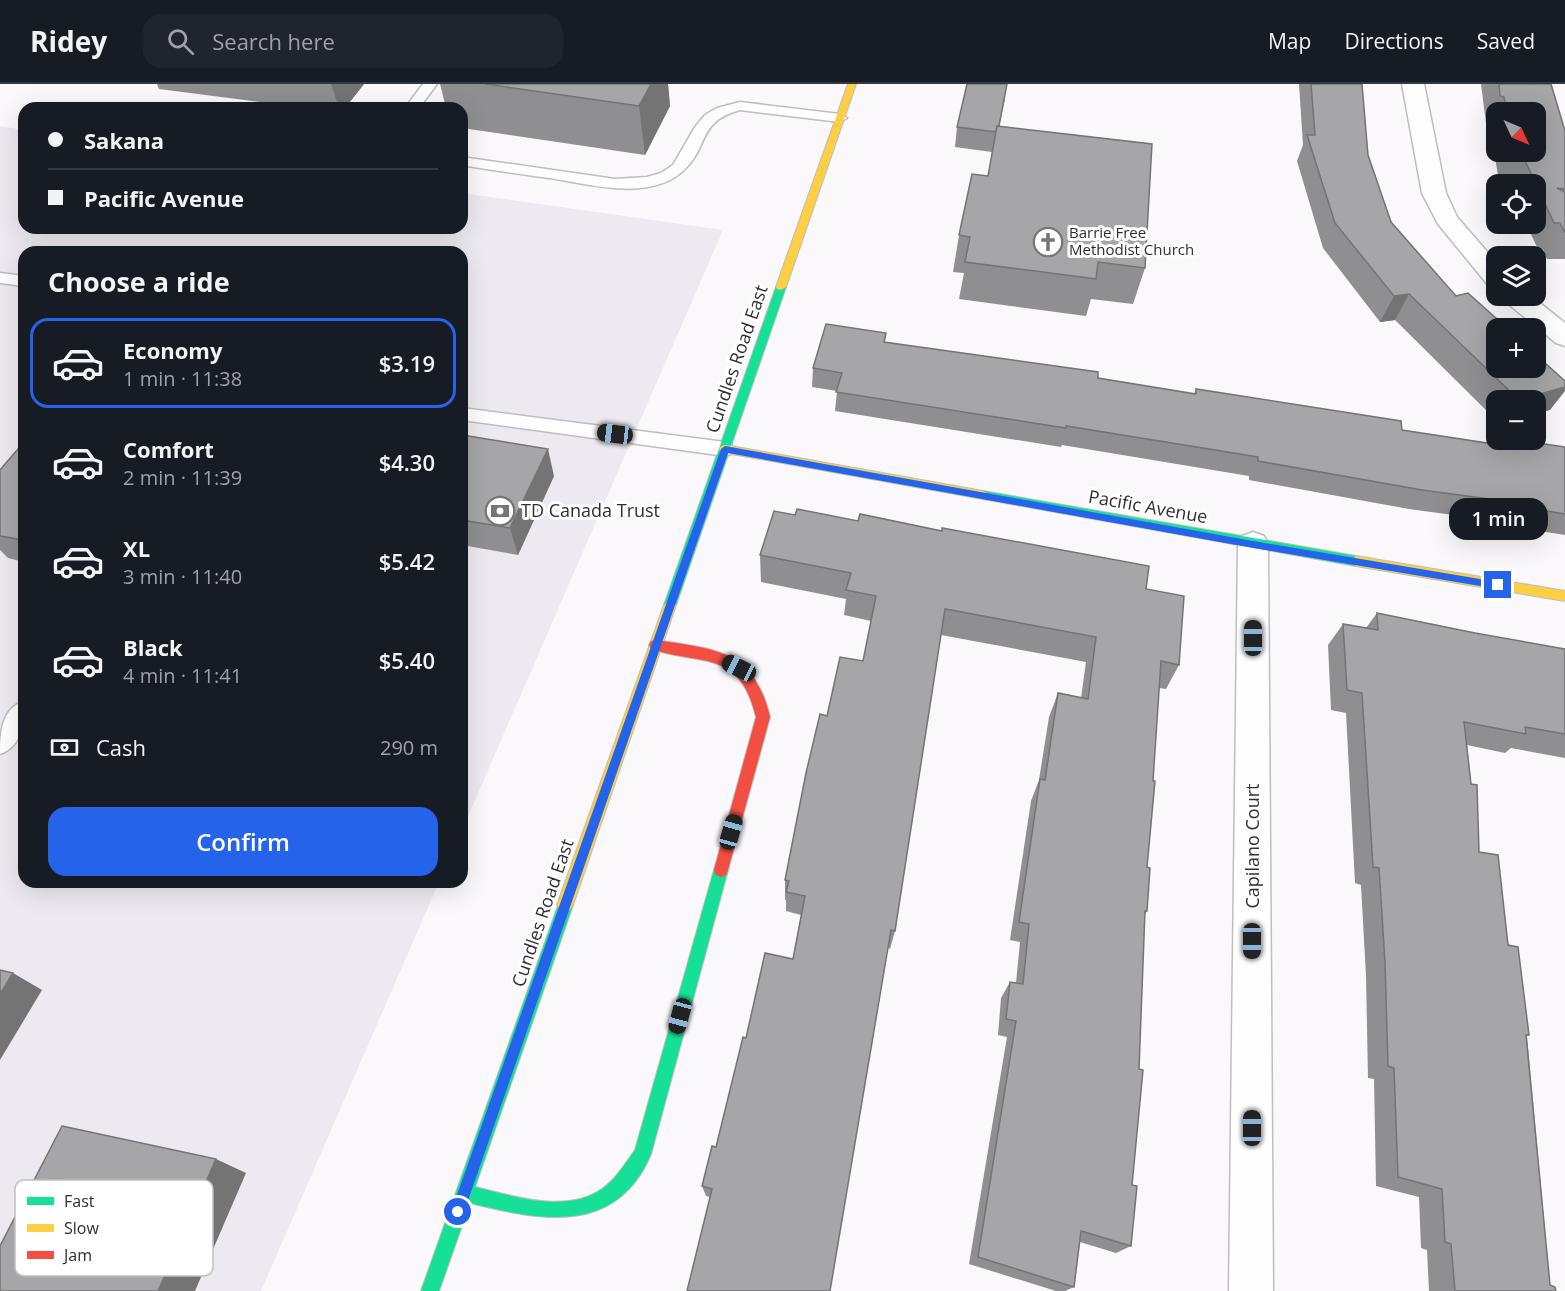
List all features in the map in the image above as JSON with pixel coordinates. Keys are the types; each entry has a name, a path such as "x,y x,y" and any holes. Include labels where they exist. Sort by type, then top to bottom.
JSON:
{"main road":[{"name":"Cundles Road East","path":"430,1291 852,84"},
{"name":"Pacific Avenue","path":"725,449 1253,544 1565,596"},
{"path":"464,1193 534,1208 573,1210 599,1203 619,1188 634,1170 642,1154 763,717 760,690 739,668 710,656 656,645"}],"street":[{"path":"1413,84 1434,193 1446,219 1486,266"},
{"path":"1527,306 1565,337"},
{"name":"Capilano Court","path":"1251,1291 1253,544"}],"lane":[{"path":"416,102 430,84"},
{"path":"468,162 615,183 653,181 667,176 678,166 704,122 713,114 725,109 740,106 840,118"},
{"path":"0,278 18,280"},
{"path":"468,415 725,449"},
{"path":"0,745 18,719"}],"shaded area":[{"path":"0,126 18,129 18,234 468,234 468,194 723,230 468,816 468,246 18,246 18,888 436,888 261,1291 0,1291"}],"building":[{"path":"485,84 651,84 639,106"},
{"path":"967,84 1007,84 996,132 957,127"},
{"path":"1311,84 1362,84 1368,155 1391,222 1456,296 1468,293 1496,318 1486,318 1486,368 1409,294 1394,296 1335,223 1307,135 1315,135"},
{"path":"1499,84 1551,84 1565,131 1565,189 1557,188 1565,192 1565,233 1560,223 1554,223 1546,206 1546,174 1531,174 1526,162 1546,162 1546,102 1505,102 1504,97 1500,96"},
{"name":"Barrie Free Methodist Church","path":"997,126 1152,144 1145,268 1098,262 1096,279 965,262 970,237 959,235 972,174 988,176"},
{"path":"826,324 886,333 884,342 1098,372 1098,378 1196,394 1196,389 1401,421 1402,430 1486,443 1486,450 1546,450 1546,444 1565,447 1565,514 1505,504 1504,501 1422,490 1258,461 1258,457 836,392 842,373 813,368"},
{"path":"1546,364 1565,381 1565,387 1546,392 1546,390 1509,390 1496,378 1546,378"},
{"path":"468,436 548,449 510,528 468,521"},
{"path":"18,449 18,539 0,536 0,470"},
{"path":"797,509 858,521 860,514 942,531 942,528 1149,566 1146,589 1184,596 1179,665 1161,661 1153,781 1155,781 1147,867 1150,868 1147,911 1145,911 1139,1069 1143,1070 1132,1185 1137,1186 1131,1246 1081,1231 1074,1287 978,1257 1016,1021 1006,1019 1010,982 1023,984 1029,924 1019,922 1040,779 1045,780 1058,693 1088,699 1096,637 945,609 895,931 891,930 830,1291 687,1291 712,1189 702,1186 712,1146 716,1147 743,1037 746,1038 765,953 793,959 805,896 786,892 789,881 785,880 820,714 827,716 840,657 863,661 876,596 846,590 851,573 760,555 774,511 795,515"},
{"path":"1377,613 1565,649 1565,734 1525,727 1526,734 1464,722 1471,784 1477,785 1479,852 1498,855 1508,945 1518,947 1529,1035 1526,1035 1550,1285 1555,1287 1556,1291 1455,1291 1451,1244 1445,1242 1442,1189 1398,1177 1394,1068 1388,1066 1379,868 1373,867 1362,693 1347,690 1343,624 1378,630"},
{"path":"0,970 13,973 0,994"},
{"path":"62,1126 216,1159 207,1180 34,1180"},
{"path":"15,1217 15,1276 165,1276 158,1291 0,1291 0,1246"}],"traffic: fast":[{"path":"670,605 781,287"},
{"path":"983,495 1356,561"},
{"path":"464,1193 517,1206 554,1210 572,1209 589,1205 606,1197 626,1177 642,1154 721,870"},
{"path":"430,1291 565,905"}],"traffic: slow":[{"path":"781,287 852,84"},
{"path":"725,449 983,495"},
{"path":"1356,561 1565,596"},
{"path":"565,905 670,605"}],"traffic: jam":[{"path":"656,645 693,651 726,661 739,669 750,681 758,696 763,717 721,870"}],"place":[{"name":"Barrie Free Methodist Church","path":"1048,242"},
{"name":"TD Canada Trust","path":"500,511"}],"route":[{"path":"458,1212 725,449 1253,544 1498,585"}]}
